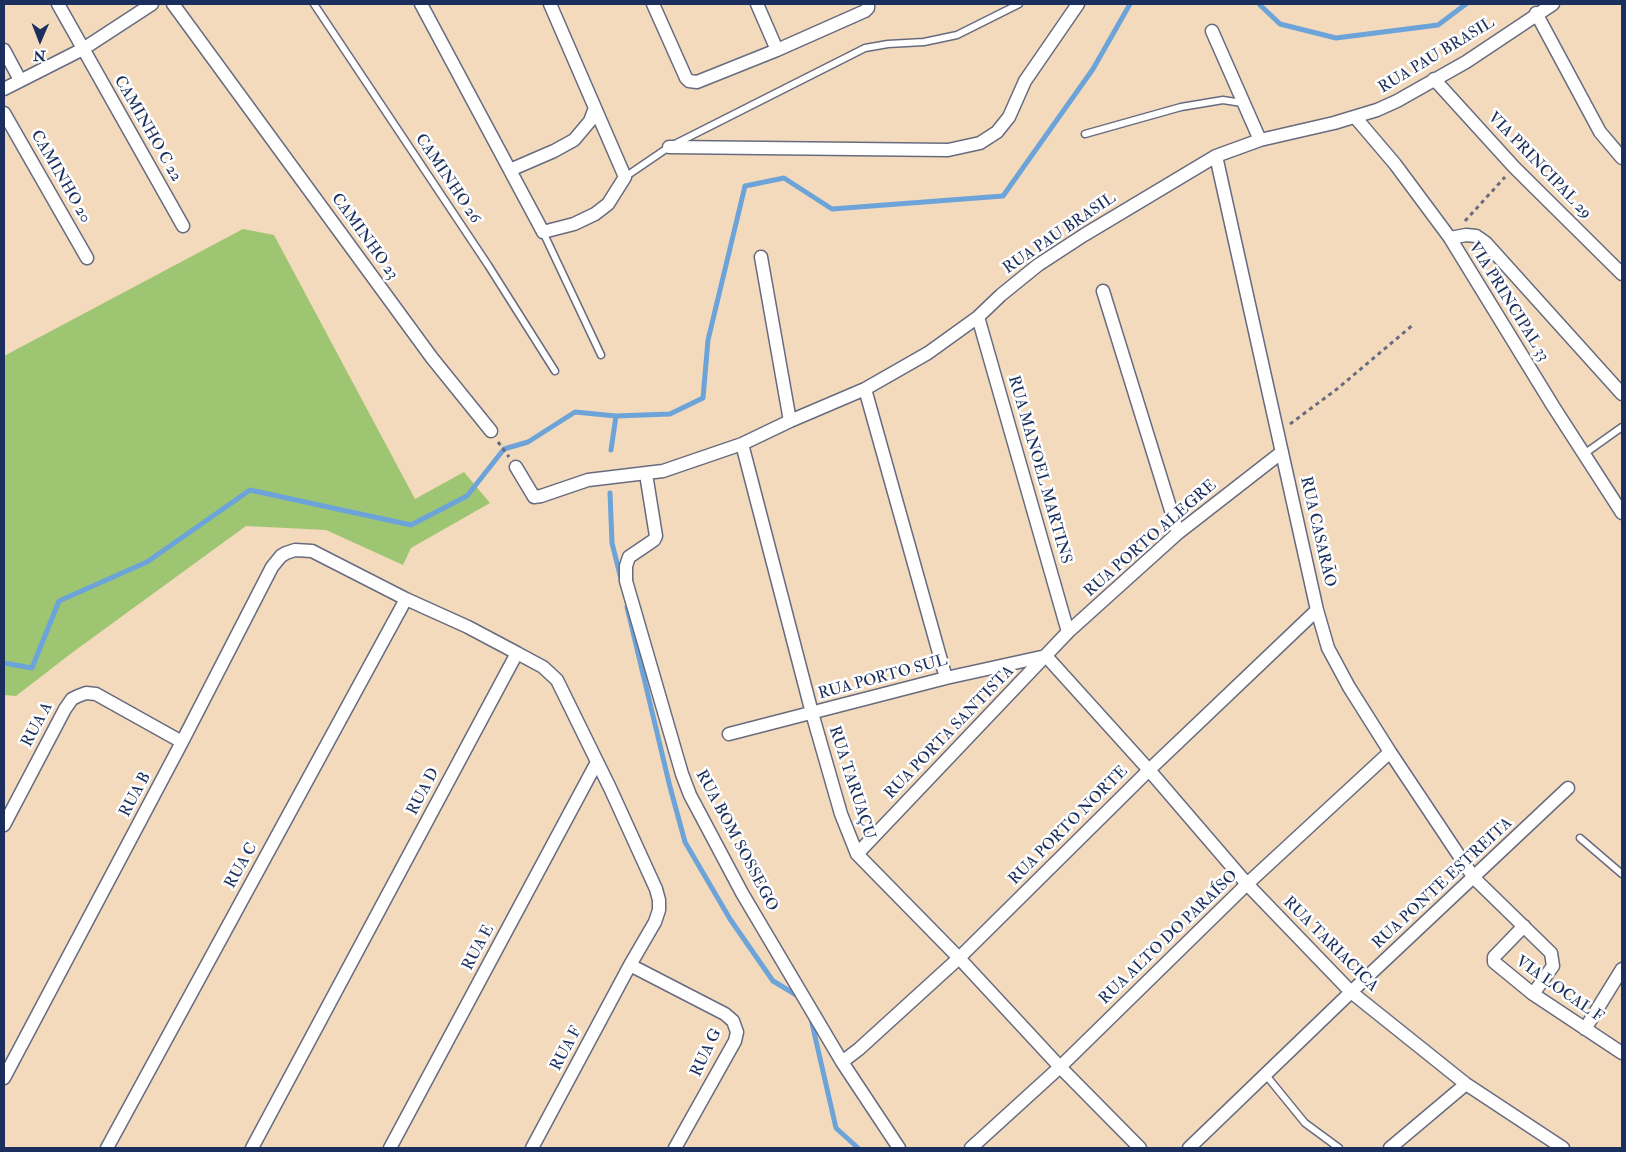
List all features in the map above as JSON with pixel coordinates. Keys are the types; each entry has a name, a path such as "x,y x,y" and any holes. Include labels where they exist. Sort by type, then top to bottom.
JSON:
{"street":[{"name":"CAMINHO C 22","path":"58,4 183,226"},
{"path":"4,89 82,49 152,4"},
{"name":"CAMINHO 23","path":"172,4 432,358 491,431"},
{"path":"422,4 543,232 574,224 594,214 608,204 625,177 550,4"},
{"path":"653,4 686,78 693,82 776,50 865,11 868,8 868,4"},
{"path":"757,4 776,50"},
{"path":"669,147 948,150 980,143 997,132 1009,117 1025,80 1078,4"},
{"name":"RUA PAU BRASIL","path":"516,468 534,497 588,480 646,474 688,463 742,444 865,389 928,353 978,317 1001,295 1038,265 1084,235 1216,156 1260,140 1355,117 1397,101 1466,62 1553,4"},
{"path":"1536,14 1600,132 1622,158"},
{"path":"1212,31 1242,103 1260,140"},
{"path":"4,50 20,80"},
{"name":"VIA PRINCIPAL 29","path":"1434,79 1514,167 1622,274"},
{"path":"510,170 554,152 574,140 590,121 595,108"},
{"name":"CAMINHO 20","path":"4,113 87,258"},
{"name":"VIA PRINCIPAL 33","path":"1355,117 1395,164 1450,238 1622,513"},
{"name":"RUA CASARÃO","path":"1216,156 1323,634 1337,667 1390,752 1474,878 1548,950 1553,959 1552,970 1534,994"},
{"path":"1450,238 1466,235 1476,236 1486,244 1622,394"},
{"path":"761,257 790,421"},
{"path":"1103,291 1178,533"},
{"name":"RUA MANOEL MARTINS","path":"978,317 1068,632"},
{"path":"865,389 946,678"},
{"name":"RUA TARUAÇU","path":"742,444 812,713 841,814 857,854 1140,1148"},
{"name":"RUA PORTO ALEGRE","path":"1046,656 1068,632 1178,533 1282,452"},
{"name":"RUA BOM SOSSEGO","path":"646,474 656,536 654,540 629,557 626,566 626,581 682,774 690,795 742,893 842,1062 900,1148"},
{"name":"RUA B","path":"4,1078 280,556 295,550 312,551 406,599"},
{"path":"406,599 468,627 517,653 543,667 557,680 656,889 659,900 659,910 655,922 630,965"},
{"name":"RUA C","path":"107,1148 406,599"},
{"name":"RUA PORTO NORTE","path":"842,1062 859,1049 959,958 1149,770 1318,610"},
{"name":"RUA D","path":"252,1148 517,653"},
{"name":"RUA PORTO SUL","path":"729,734 946,678 1046,656"},
{"name":"RUA TARIACICA","path":"1046,656 1149,770 1247,884 1351,992 1466,1084 1563,1148"},
{"name":"RUA PORTA SANTISTA","path":"857,854 1046,656"},
{"name":"RUA A","path":"4,824 65,709 72,699 78,696 86,693 96,694 182,742"},
{"name":"RUA ALTO DO PARAÍSO","path":"971,1148 1060,1067 1247,884 1390,752"},
{"name":"RUA E","path":"390,1148 597,762"},
{"name":"RUA PONTE ESTREITA","path":"1189,1148 1351,992 1568,788"},
{"name":"VIA LOCAL F","path":"1524,926 1493,960 1494,962 1534,994 1622,1052"},
{"name":"RUA F","path":"532,1148 630,965"},
{"name":"RUA G","path":"630,965 725,1014 733,1021 736,1032 735,1041 675,1148"},
{"path":"1585,1029 1622,969"},
{"path":"1390,1148 1466,1084"}],"lane":[{"name":"CAMINHO 26","path":"314,4 488,265 555,370"},
{"path":"625,177 669,147 865,48 882,44 924,42 957,35 1019,4"},
{"path":"1085,134 1181,107 1222,100 1242,103"},
{"path":"543,232 601,355"},
{"path":"1584,454 1622,427"},
{"path":"1580,838 1622,874"},
{"path":"1265,1074 1305,1123 1339,1148"}],"path":[{"path":"1450,238 1514,167"},
{"path":"1278,434 1337,389 1414,324"},
{"path":"491,431 516,468"}],"green space":[{"path":"243,229 274,235 415,499 464,472 490,503 411,548 403,565 326,530 246,526 73,652 16,696 4,695 4,356"}],"waterway":[{"path":"4,663 32,668 59,601 147,562 250,490 411,525 467,496 504,449 528,442 575,412 616,416 670,414 703,398 708,340 745,186 784,178 832,209 1003,196 1093,69 1130,4"},
{"path":"1259,4 1280,24 1336,38 1438,25 1466,4"},
{"path":"611,450 616,416"},
{"path":"610,493 612,543 621,579"},
{"path":"627,607 685,842 730,919 773,981 798,996"},
{"path":"811,1019 836,1128 858,1148"}]}
